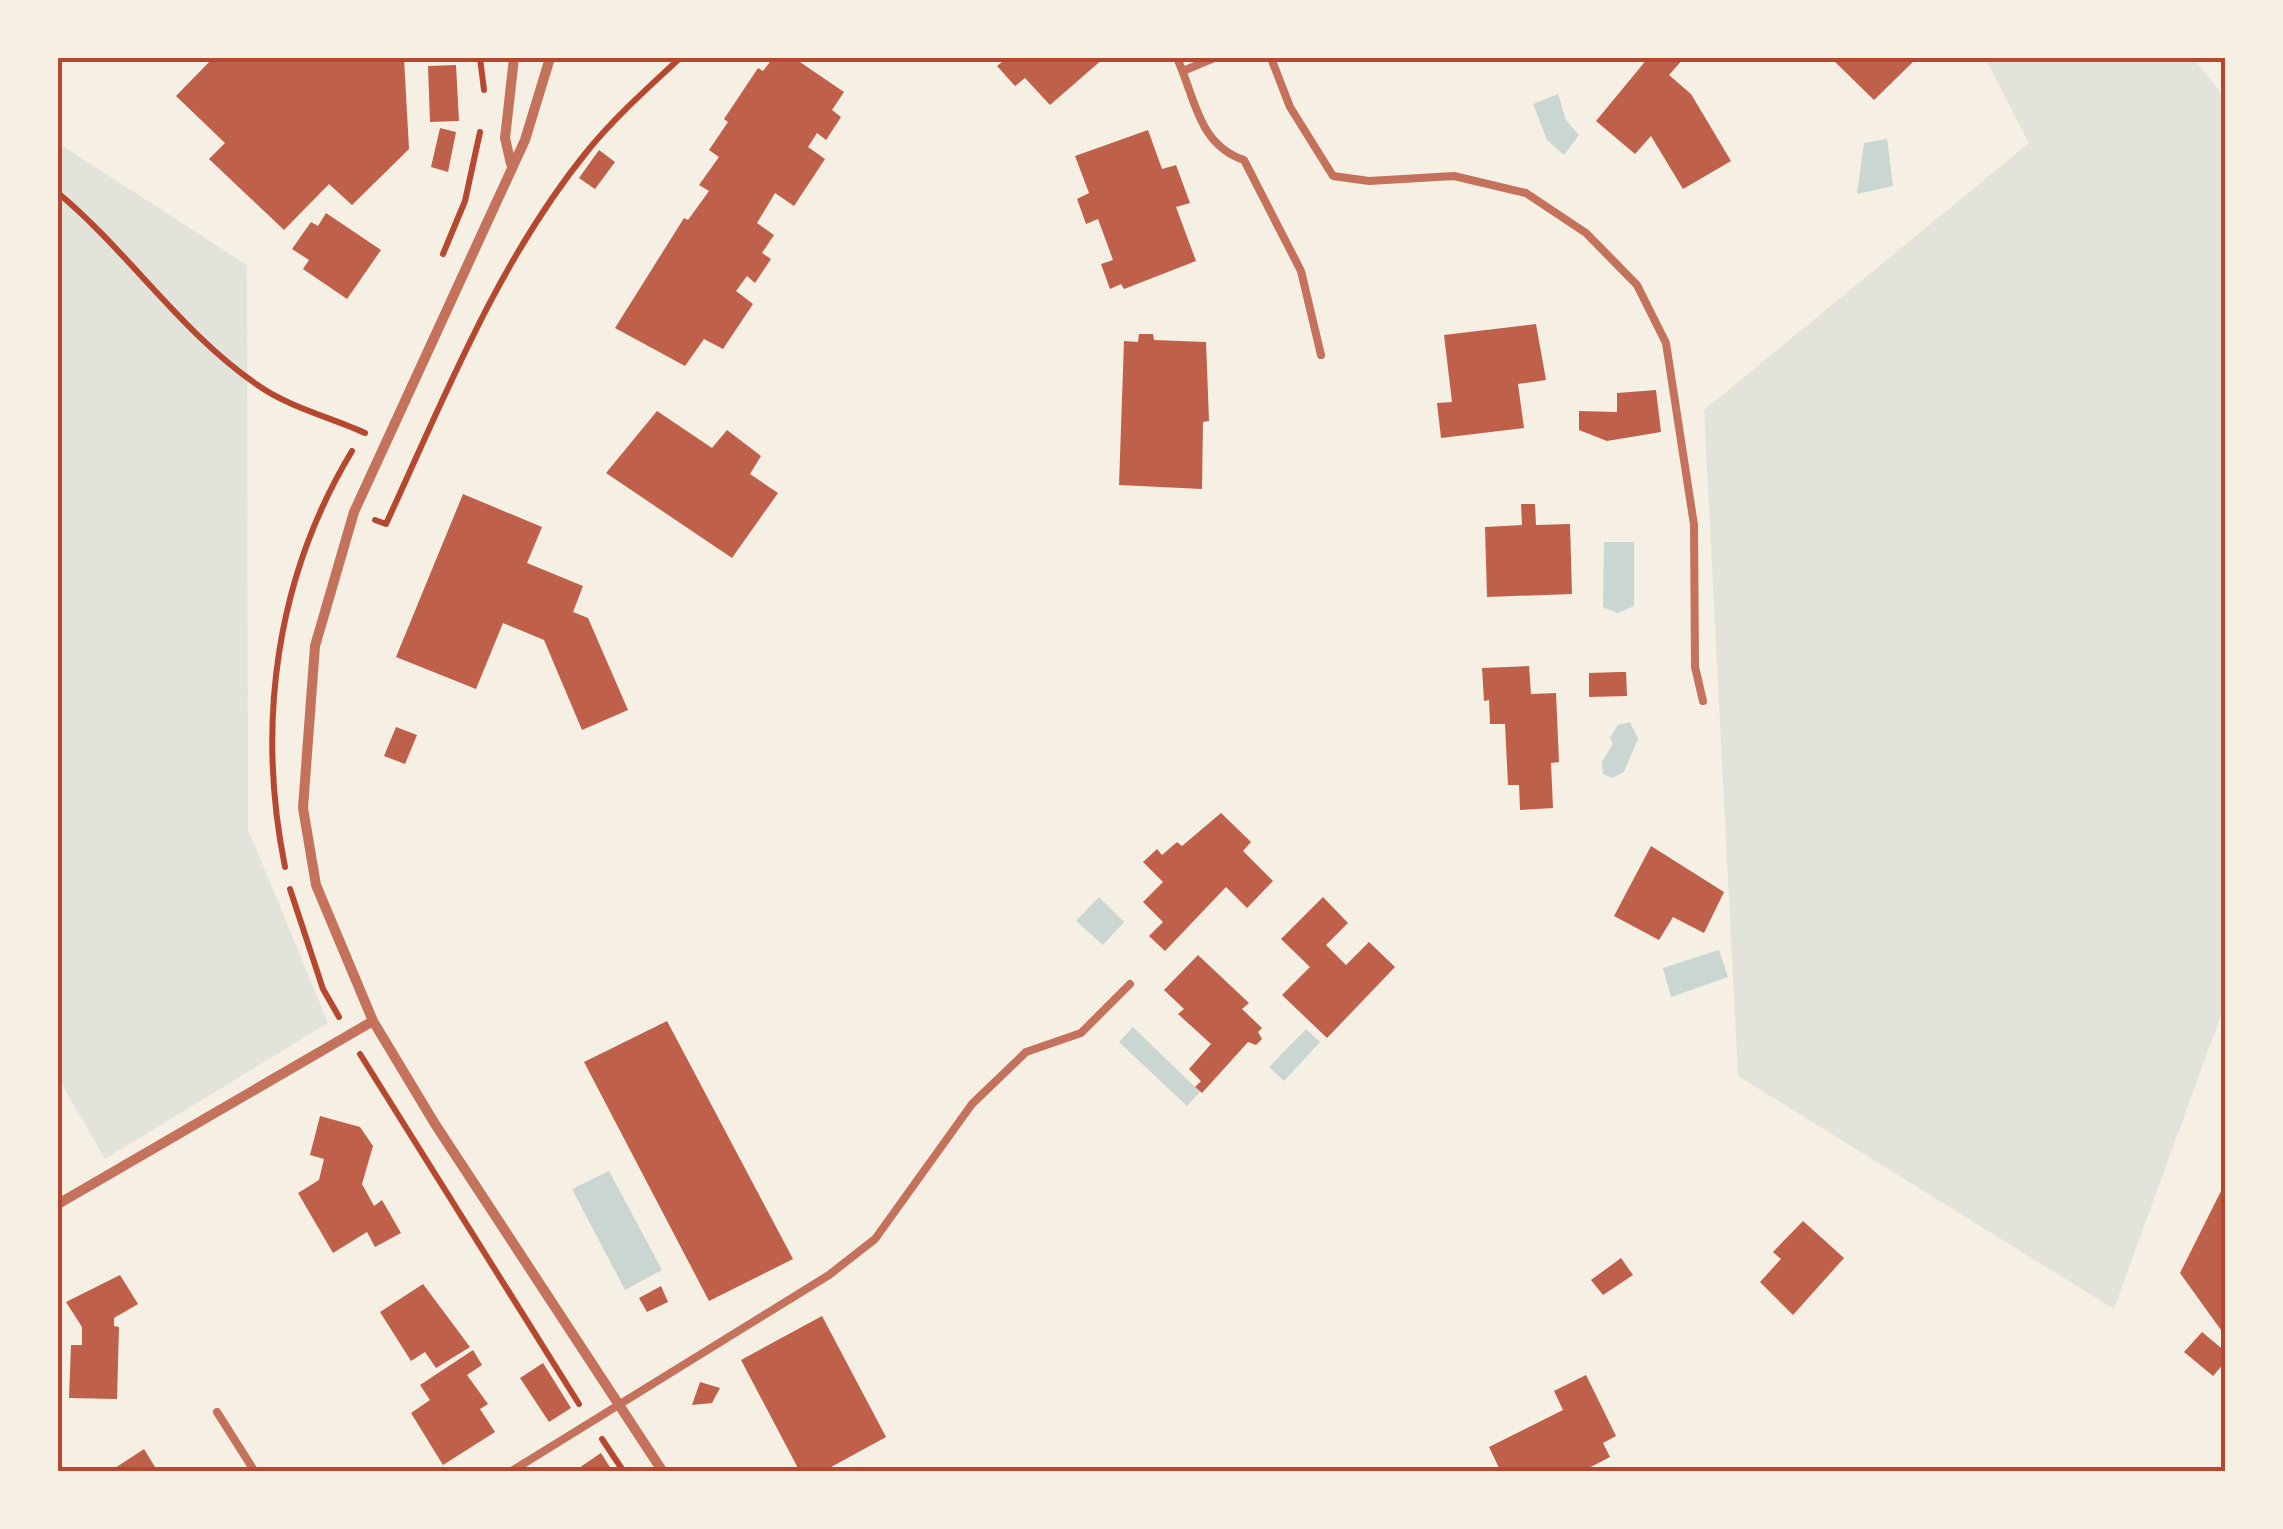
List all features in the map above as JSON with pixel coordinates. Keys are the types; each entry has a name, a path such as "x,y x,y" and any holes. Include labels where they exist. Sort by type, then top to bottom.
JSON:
{"street":[{"path":"511,165 505,138 514,58"},
{"path":"538,58 552,58 525,140 354,512 315,646 303,808 316,885 373,1021 435,1124 663,1472"},
{"path":"58,1204 373,1021"}],"lane":[{"path":"1176,58 1206,134 1224,154 1244,160 1301,271 1322,354"},
{"path":"1183,70 1214,58"},
{"path":"1271,58 1290,106 1333,176 1368,182 1454,176 1526,193 1586,233 1637,285 1666,343 1694,525 1696,667 1702,701"},
{"path":"510,1472 829,1274 875,1240 972,1104 1026,1052 1081,1032 1130,984"},
{"path":"217,1412 256,1472"}],"path":[{"path":"480,58 482,107"},
{"path":"322,501 386,524 468,347 524,242 595,142 680,58"},
{"path":"437,268 465,201 481,126"},
{"path":"58,193 104,232 185,322 260,387 385,440"},
{"path":"372,416 322,501 284,608 274,700 276,823 294,908 323,988 349,1035 624,1472"}],"shaded area":[{"path":"1985,58 2193,58 2225,98 2225,1004 2114,1309 1738,1076 1704,410 2029,143"},
{"path":"1558,94 1566,120 1579,135 1564,155 1547,140 1533,104"},
{"path":"1887,139 1893,186 1857,194 1864,143"},
{"path":"58,143 247,265 248,829 328,1023 105,1159 58,1078"},
{"path":"1604,542 1634,542 1634,606 1618,613 1603,607"},
{"path":"1630,722 1638,739 1624,772 1612,778 1603,774 1602,762 1618,725"},
{"path":"1099,897 1124,922 1103,945 1076,921"},
{"path":"1719,950 1728,977 1671,997 1663,968"},
{"path":"1133,1027 1200,1092 1187,1106 1119,1042"},
{"path":"1306,1029 1320,1042 1284,1081 1269,1067"},
{"path":"609,1171 662,1270 625,1290 572,1189"}],"building":[{"path":"213,58 404,58 409,149 352,205 329,184 284,230 209,159 225,143 176,96"},
{"path":"773,58 794,58 844,92 832,110 841,117 826,140 817,133 808,147 825,159 794,206 775,193 757,223 774,235 762,253 771,259 755,283 747,276 736,291 753,304 723,349 704,339 685,366 615,328 684,218 688,220 709,191 699,185 719,157 709,150 728,122 724,119 758,68 763,71"},
{"path":"1007,58 1104,58 1050,105 1025,78 1015,86 997,66"},
{"path":"1648,58 1684,58 1669,75 1691,94 1731,161 1683,189 1651,136 1635,154 1596,121"},
{"path":"1831,58 1917,58 1874,100"},
{"path":"456,65 459,121 430,122 428,66"},
{"path":"440,128 456,132 448,172 431,167"},
{"path":"1148,130 1162,169 1176,165 1190,203 1176,207 1196,261 1124,289 1121,284 1110,289 1101,264 1113,260 1098,219 1086,224 1077,199 1089,193 1075,156"},
{"path":"599,150 615,162 595,189 579,178"},
{"path":"326,213 381,250 347,299 303,269 309,260 292,249 311,222 318,226"},
{"path":"1536,324 1546,380 1518,384 1524,428 1441,438 1437,403 1452,402 1444,335"},
{"path":"1139,334 1153,334 1154,340 1206,342 1209,421 1203,422 1202,489 1119,485 1124,341 1138,342"},
{"path":"1656,390 1661,432 1607,441 1579,430 1579,411 1617,412 1617,393"},
{"path":"657,411 712,448 727,430 761,456 750,474 778,493 732,558 606,473"},
{"path":"463,494 542,527 527,563 583,586 573,612 588,618 628,710 582,730 544,640 503,623 476,689 396,657"},
{"path":"1521,504 1535,504 1536,525 1570,524 1572,594 1487,597 1485,527 1522,525"},
{"path":"1529,666 1531,694 1556,693 1559,762 1551,763 1553,808 1520,810 1519,785 1508,785 1505,724 1490,724 1482,668"},
{"path":"1626,672 1627,696 1589,697 1589,673"},
{"path":"396,727 417,735 405,764 384,756"},
{"path":"1221,813 1251,842 1243,851 1273,881 1247,908 1226,887 1165,951 1149,936 1163,922 1143,902 1163,882 1143,862 1157,849 1162,855 1177,842 1182,846"},
{"path":"1651,846 1724,892 1704,933 1673,917 1659,940 1614,916"},
{"path":"1323,897 1348,923 1326,945 1346,965 1369,942 1395,967 1327,1038 1282,995 1310,967 1281,939"},
{"path":"1198,955 1249,1003 1242,1009 1262,1028 1258,1032 1262,1039 1256,1045 1248,1042 1202,1093 1195,1087 1201,1081 1189,1069 1211,1044 1178,1014 1184,1009 1164,990"},
{"path":"667,1021 793,1259 709,1301 584,1062"},
{"path":"320,1116 360,1127 373,1146 362,1184 374,1206 382,1200 401,1233 375,1247 367,1232 333,1253 298,1193 319,1180 324,1159 310,1155"},
{"path":"2221,1191 2226,1197 2226,1337 2180,1273"},
{"path":"1803,1221 1844,1258 1793,1315 1760,1282 1781,1259 1773,1252"},
{"path":"1621,1258 1633,1275 1603,1295 1591,1280"},
{"path":"120,1275 138,1304 114,1318 114,1326 119,1327 117,1399 69,1398 71,1345 82,1345 82,1327 66,1302"},
{"path":"423,1284 470,1347 436,1368 425,1352 411,1361 380,1312"},
{"path":"661,1286 668,1302 647,1312 639,1298"},
{"path":"822,1316 886,1437 822,1472 800,1472 741,1360"},
{"path":"2202,1332 2226,1352 2226,1361 2213,1376 2184,1352"},
{"path":"473,1350 482,1365 467,1375 488,1404 480,1409 495,1432 443,1465 411,1413 430,1400 420,1385"},
{"path":"543,1363 571,1408 549,1422 520,1378"},
{"path":"1586,1375 1616,1436 1603,1443 1610,1457 1581,1472 1501,1472 1489,1447 1563,1410 1554,1391"},
{"path":"700,1382 720,1388 712,1403 692,1405"},
{"path":"144,1449 158,1472 109,1472"},
{"path":"601,1453 613,1472 573,1472"}]}
